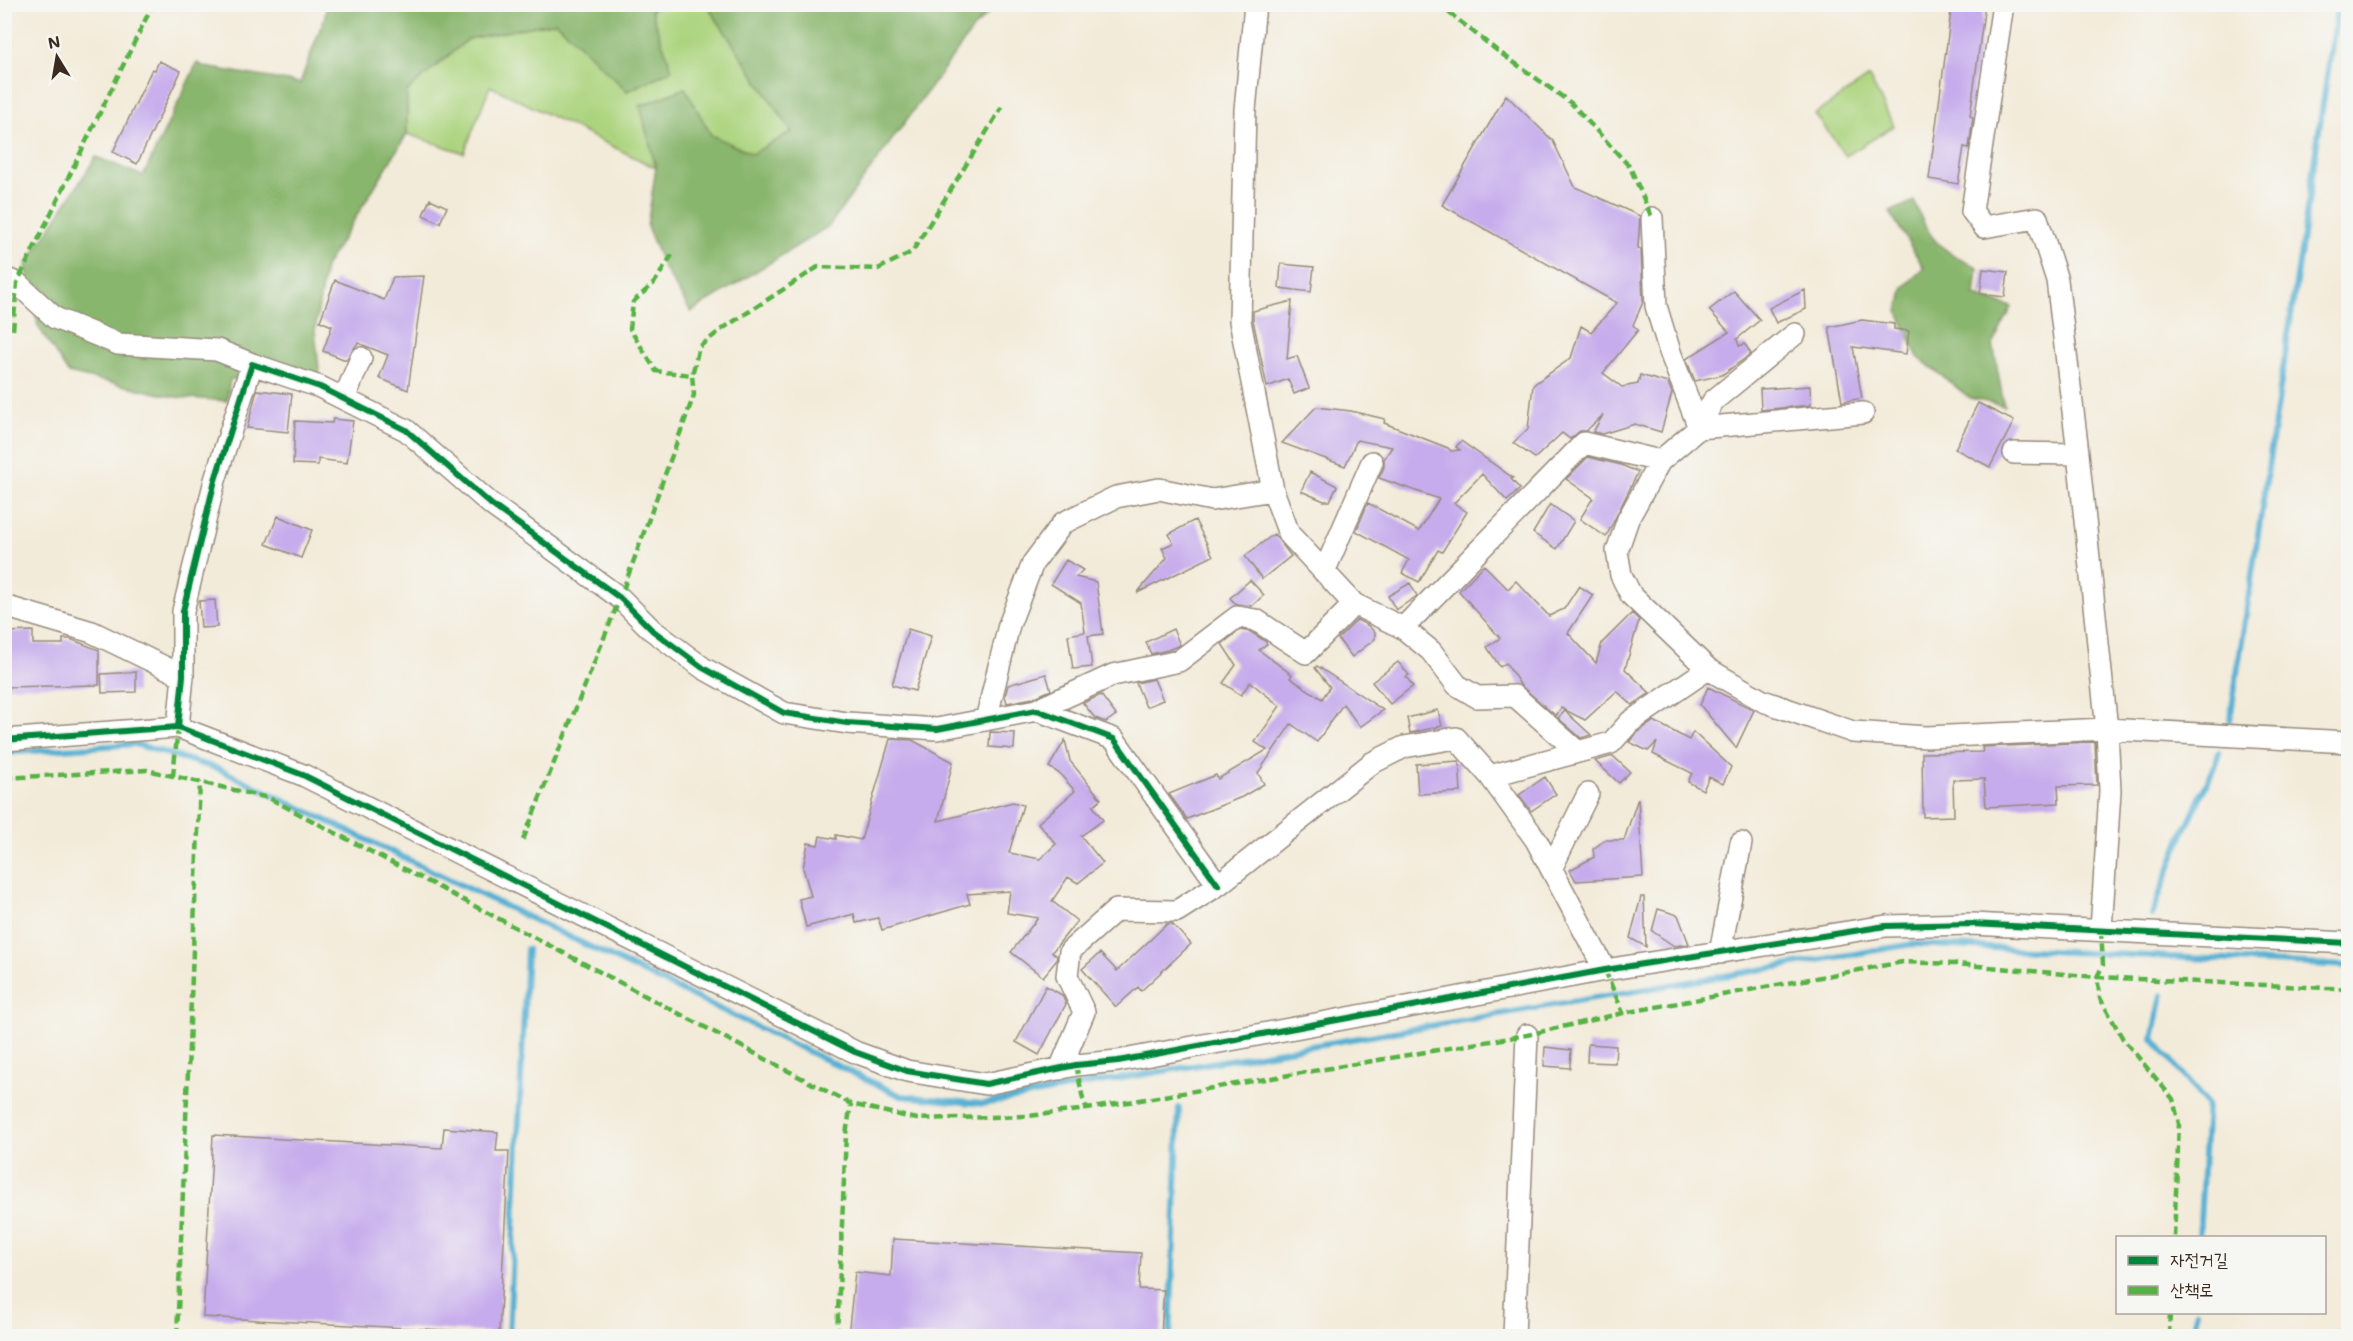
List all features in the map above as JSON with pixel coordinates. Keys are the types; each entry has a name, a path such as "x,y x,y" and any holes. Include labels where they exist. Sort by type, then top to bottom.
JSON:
{"street":[{"path":"1255,4 1245,110 1240,321 1273,490 1289,534 1354,604 1403,628 1431,651 1457,685 1477,697 1515,696 1578,752"},
{"path":"2003,4 1972,211 1984,227 2037,218 2057,280 2107,729 2110,791 2102,930"},
{"path":"1652,218 1656,306 1670,352 1699,428"},
{"path":"4,278 17,283 55,318 118,344 218,350 320,387 406,430 492,506 620,598 661,637 703,668 784,712 847,723 937,729 986,720 1037,710 1113,675 1179,661 1236,617 1256,620 1306,653 1354,604"},
{"path":"1795,334 1713,401 1699,428 1660,461 1628,519 1617,551 1621,575 1630,595 1708,669 1763,701 1853,732 1926,737 2107,729 2349,742"},
{"path":"344,399 361,358"},
{"path":"178,727 183,676 183,611 215,480 252,364"},
{"path":"1699,428 1863,413"},
{"path":"1403,628 1584,443 1660,461"},
{"path":"2014,453 2078,454"},
{"path":"1324,572 1372,462"},
{"path":"986,720 1009,625 1033,563 1064,523 1116,497 1159,489 1212,500 1273,490"},
{"path":"4,606 92,632 183,676"},
{"path":"1490,776 1611,743 1630,722 1708,669"},
{"path":"1037,710 1114,740 1218,885"},
{"path":"4,740 178,727 303,775 855,1052 907,1071 986,1084 1605,970 1886,926 1972,924 2349,944"},
{"path":"1060,1069 1084,1012 1067,976 1070,951 1116,910 1177,911 1218,885 1372,763 1404,747 1456,738 1490,776 1536,840 1605,970"},
{"path":"1551,869 1588,794"},
{"path":"1720,953 1741,843"},
{"path":"1514,1336 1527,1035"}],"green space":[{"path":"326,5 656,5 651,11 672,70 627,91 556,22 468,39 407,91 407,134 325,267 315,330 320,378 230,379 227,401 175,397 68,373 38,326 26,265 96,157 143,176 197,63 205,67 300,83 326,13"},
{"path":"656,5 707,5 792,132 752,154 711,135 685,89 640,106 656,168 490,86 464,153 407,134 407,91 468,39 557,22 627,91 672,70 651,11"},
{"path":"707,5 996,5 973,29 829,226 691,312 664,268 647,226 656,168 640,106 685,88 711,135 752,154 792,132"},
{"path":"1869,77 1894,126 1846,156 1815,114"},
{"path":"1914,201 1925,226 1937,243 1954,256 1978,268 1975,296 2012,307 1993,344 2004,406 1970,398 1918,357 1898,312 1904,287 1924,268 1890,212"}],"building":[{"path":"1952,4 1985,4 1970,116 1973,117 1969,148 1964,147 1958,184 1929,179"},
{"path":"159,61 181,71 137,164 113,152 152,69 155,70"},
{"path":"1506,95 1553,141 1575,187 1640,216 1638,248 1641,249 1643,302 1633,325 1638,330 1603,373 1622,387 1638,384 1640,375 1668,383 1672,393 1661,432 1635,424 1602,434 1593,432 1603,415 1586,431 1580,431 1570,439 1562,433 1535,458 1513,443 1528,429 1533,385 1571,358 1581,326 1591,332 1617,303 1442,205"},
{"path":"430,199 447,207 440,223 423,215"},
{"path":"1281,264 1314,267 1311,292 1279,288"},
{"path":"1983,269 2008,272 2005,297 1980,294"},
{"path":"424,276 408,390 379,378 388,355 358,343 346,360 323,351 332,326 320,321 335,280 384,300 393,277"},
{"path":"1805,290 1806,309 1776,323 1769,308"},
{"path":"1734,291 1760,320 1737,339 1739,346 1745,344 1751,354 1722,375 1695,381 1686,359 1729,332 1709,310"},
{"path":"1292,301 1287,359 1297,356 1309,388 1294,394 1288,379 1267,387 1253,320 1253,311"},
{"path":"1862,320 1894,324 1894,329 1909,331 1906,354 1853,347 1862,398 1842,402 1829,327"},
{"path":"1810,386 1811,405 1761,410 1760,389"},
{"path":"257,390 292,394 288,432 247,428"},
{"path":"1978,403 2014,421 1990,467 1955,449"},
{"path":"1316,407 1351,411 1385,419 1384,423 1451,451 1460,450 1456,447 1461,441 1513,478 1511,479 1520,489 1507,501 1482,474 1454,503 1467,512 1442,552 1438,550 1419,582 1402,573 1409,560 1356,531 1368,503 1419,531 1439,499 1379,478 1384,467 1384,459 1392,447 1357,440 1345,466 1282,443"},
{"path":"333,419 353,421 347,463 318,459 318,465 293,464 295,421 332,423"},
{"path":"1588,457 1621,465 1638,472 1606,537 1580,519 1593,498 1566,479"},
{"path":"1310,472 1337,486 1330,501 1324,501 1301,491"},
{"path":"1550,504 1574,521 1557,549 1533,533"},
{"path":"278,516 312,530 301,558 266,544"},
{"path":"1195,520 1213,556 1137,593 1167,558 1162,548 1173,543 1169,534"},
{"path":"1274,534 1291,556 1262,579 1245,556"},
{"path":"1066,560 1083,570 1076,577 1096,582 1103,634 1088,636 1092,667 1073,669 1068,635 1085,632 1081,603 1051,584"},
{"path":"1484,565 1508,589 1516,581 1549,616 1564,609 1579,586 1593,595 1568,633 1596,663 1602,643 1632,613 1639,620 1625,669 1650,693 1632,705 1617,691 1585,720 1561,708 1556,716 1521,686 1506,663 1500,667 1487,647 1500,638 1459,591"},
{"path":"1250,580 1264,595 1252,606 1236,604 1230,598"},
{"path":"1410,583 1417,596 1396,610 1388,596"},
{"path":"215,600 217,627 201,628 199,601"},
{"path":"1357,620 1369,626 1375,633 1375,639 1352,657 1338,639"},
{"path":"908,629 931,636 915,691 892,685"},
{"path":"1173,629 1180,645 1151,654 1146,642"},
{"path":"1240,630 1251,632 1265,641 1267,644 1259,650 1292,675 1290,678 1322,699 1330,687 1315,668 1317,666 1383,710 1360,727 1343,704 1317,742 1291,724 1258,773 1264,784 1242,797 1187,819 1169,794 1216,775 1218,779 1267,750 1255,742 1280,706 1250,682 1241,695 1223,683 1236,665 1222,644"},
{"path":"33,631 33,644 63,644 63,639 70,639 99,650 99,685 4,687 4,632"},
{"path":"1398,662 1409,675 1406,677 1413,686 1390,704 1372,682"},
{"path":"136,672 136,692 102,693 101,674"},
{"path":"1046,674 1051,690 1033,698 1007,703 1005,696 1008,685"},
{"path":"1154,679 1163,700 1146,707 1136,683"},
{"path":"1708,687 1754,710 1736,748 1700,705"},
{"path":"1101,695 1116,715 1106,722 1095,718 1083,703"},
{"path":"1438,710 1442,726 1410,733 1407,718"},
{"path":"1565,711 1591,735 1581,738 1558,718"},
{"path":"1654,721 1689,740 1693,732 1731,767 1723,784 1709,777 1703,790 1688,782 1692,773 1653,754 1657,742 1648,751 1629,742 1638,732"},
{"path":"990,732 1015,733 1014,749 989,747"},
{"path":"890,739 912,740 953,762 938,821 1013,802 1023,805 1009,853 1040,859 1056,844 1038,823 1075,791 1060,774 1049,767 1065,740 1070,761 1101,799 1093,806 1103,820 1081,836 1103,863 1078,883 1068,877 1052,901 1077,921 1052,952 1057,956 1056,961 1043,977 1011,952 1038,918 1007,913 1010,891 967,894 970,904 882,930 878,918 856,923 854,914 806,927 799,899 811,896 803,868 808,843 818,845 820,836 836,839 836,835 861,840"},
{"path":"2095,742 2097,785 2058,786 2059,803 1986,807 1984,779 1953,780 1954,816 1923,817 1922,753 1983,752 1982,747"},
{"path":"1613,756 1630,772 1619,783 1595,761"},
{"path":"1459,761 1461,792 1418,794 1416,764"},
{"path":"1545,777 1556,794 1531,811 1519,795"},
{"path":"1638,798 1643,877 1576,881 1570,870 1594,857 1593,849 1605,840 1624,840"},
{"path":"1641,897 1644,897 1646,947 1630,938"},
{"path":"1658,909 1678,915 1689,944 1674,946 1652,931"},
{"path":"1167,924 1172,924 1191,944 1141,991 1138,987 1116,1007 1082,969 1100,953 1117,971"},
{"path":"1046,986 1062,995 1066,1004 1039,1055 1016,1042"},
{"path":"1588,1044 1616,1046 1615,1063 1587,1062"},
{"path":"1545,1047 1571,1050 1570,1068 1544,1066"},
{"path":"444,1128 498,1132 496,1151 509,1151 499,1333 203,1317 213,1135 442,1148"},
{"path":"893,1239 1141,1253 1139,1289 1164,1290 1161,1336 848,1336 855,1272 891,1276"}],"waterway":[{"path":"2230,720 2338,4"},
{"path":"4,753 135,744 219,769 901,1096 983,1104 1087,1084 1913,944 2348,966"},
{"path":"2152,915 2180,840 2219,753"},
{"path":"509,1336 527,949"},
{"path":"2162,995 2153,1039 2207,1104 2199,1236"},
{"path":"1170,1336 1179,1108"},
{"path":"2194,1336 2196,1314"}],"marked path":[{"path":"13,330 17,283 153,4"},
{"path":"1438,4 1495,49 1571,103 1630,167 1652,218"},
{"path":"523,840 620,598 694,395 692,375 699,347 722,329 818,267 878,269 912,252 1002,107"},
{"path":"672,255 654,283 633,302 630,329 656,371 692,375"},
{"path":"173,776 178,727"},
{"path":"4,778 147,770 269,798 851,1104 917,1119 1029,1116 1087,1109 1527,1035 1623,1013 1903,962 1956,964 2097,977 2348,989"},
{"path":"177,1336 200,782"},
{"path":"2101,930 2103,965 2097,977 2100,998 2123,1039 2173,1099 2179,1124 2174,1236"},
{"path":"1605,970 1623,1013"},
{"path":"1076,1065 1087,1109"},
{"path":"837,1336 846,1134 851,1104"},
{"path":"2169,1336 2170,1314"}],"cycle path":[{"path":"178,727 183,676 183,611 215,480 252,364 320,387 406,430 492,505 620,598 652,630 703,668 784,713 847,723 937,729 1037,710 1114,739 1218,885"},
{"path":"4,740 178,727 303,775 855,1052 907,1071 986,1084 1076,1065 1118,1061 1605,970 1886,926 1972,924 2348,943"}]}
